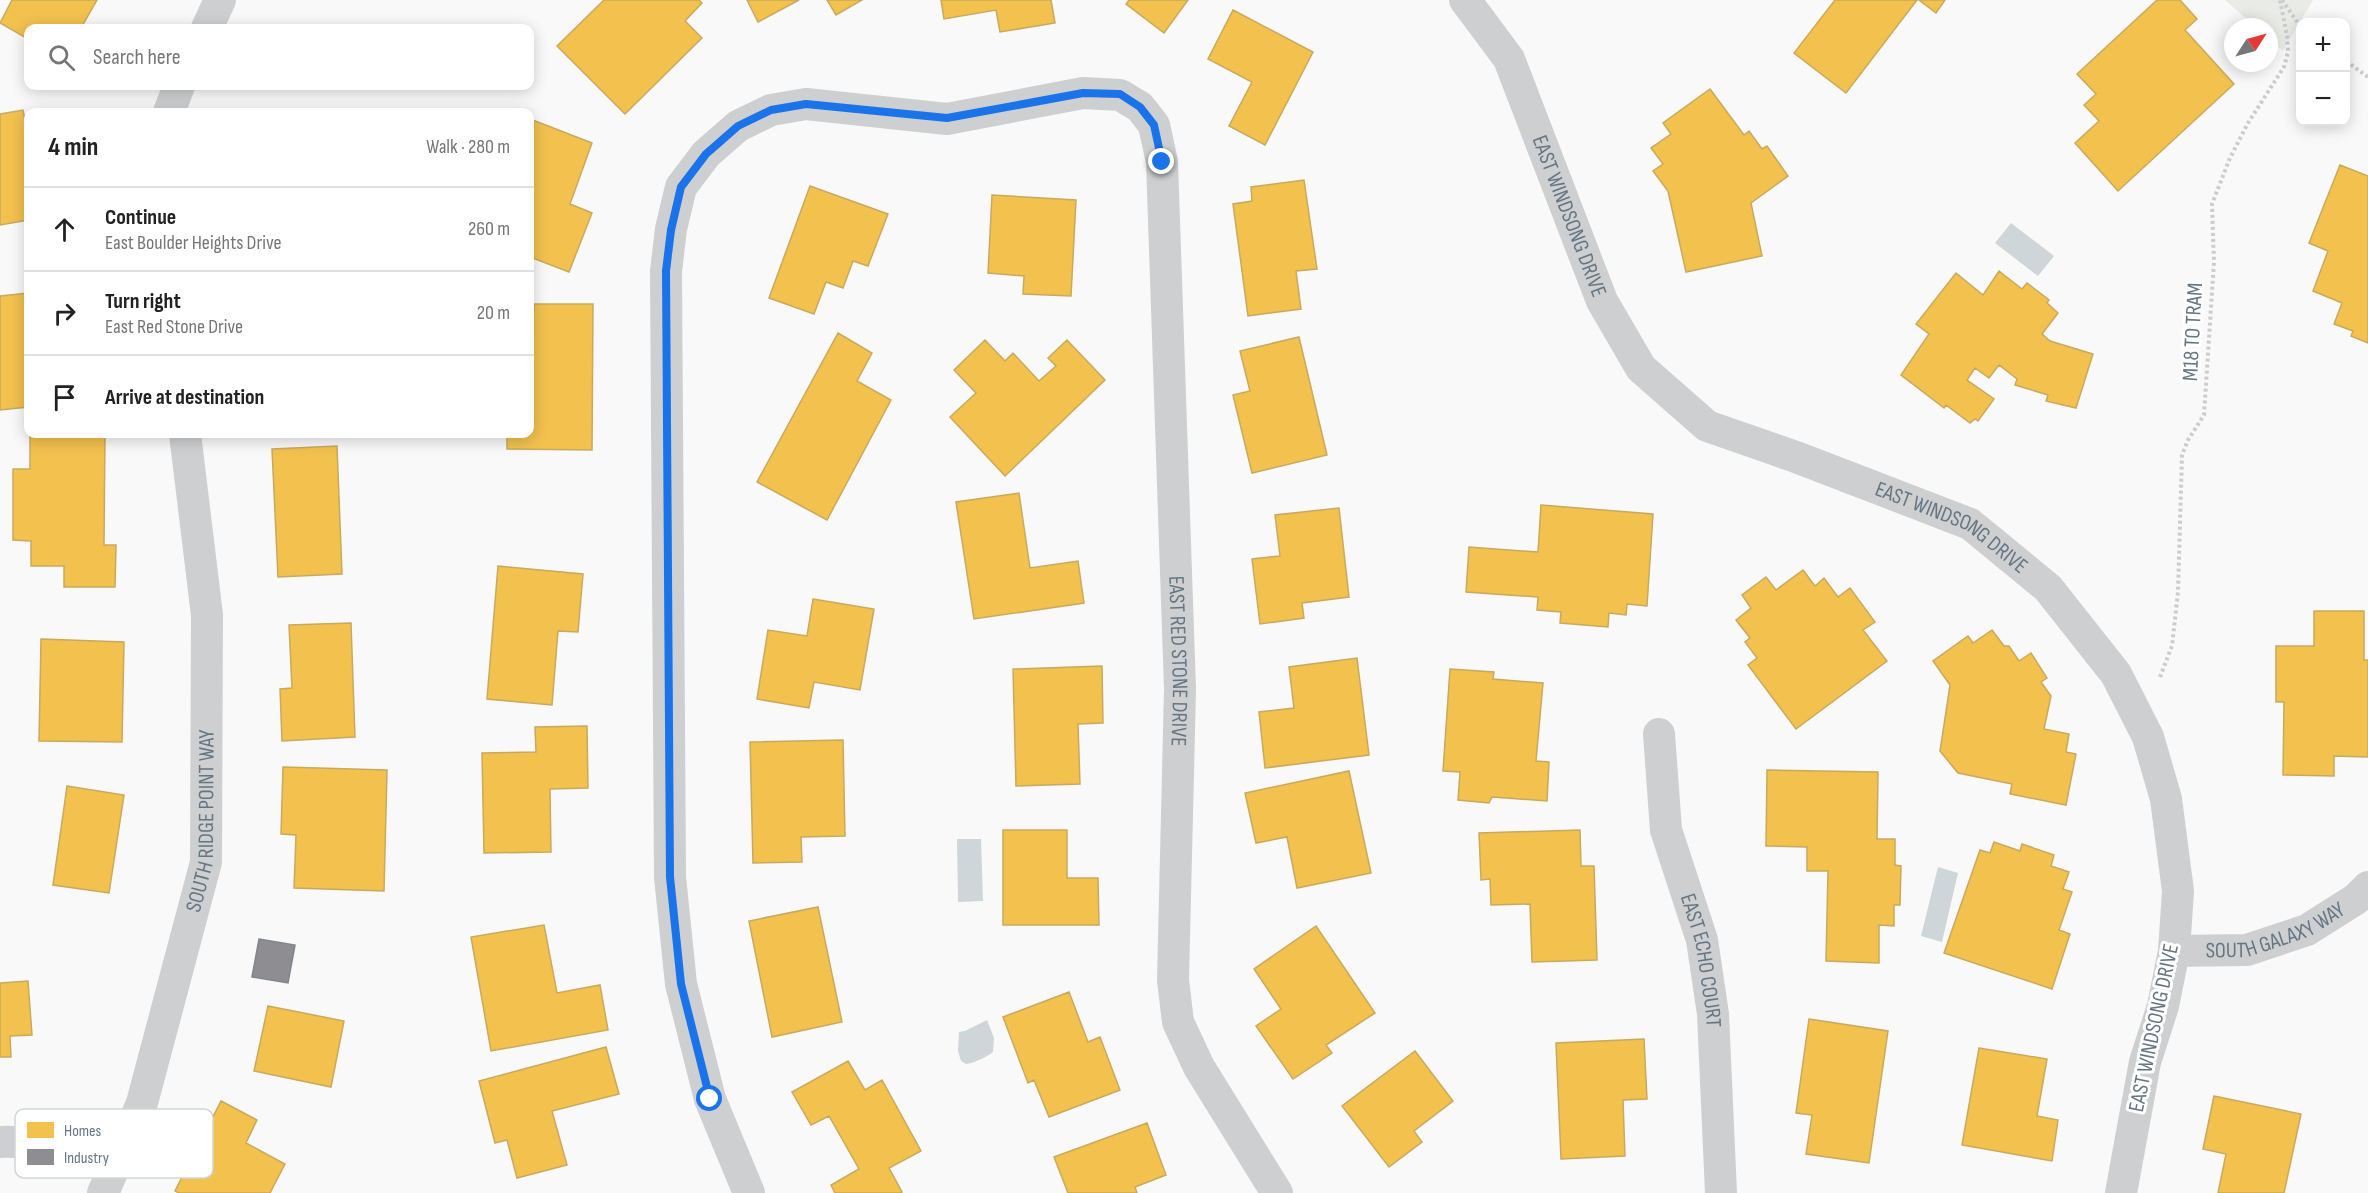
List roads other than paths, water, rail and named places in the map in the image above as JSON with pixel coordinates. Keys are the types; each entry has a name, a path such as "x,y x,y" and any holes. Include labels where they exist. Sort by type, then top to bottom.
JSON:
{"street":[{"path":"209,24 220,0"},
{"name":"EAST WINDSONG DRIVE","path":"1465,0 1509,59 1602,302 1641,368 1707,426 1807,461 1970,524 2048,588 2116,674 2148,737 2166,799 2178,891 2174,951 2163,1006 2145,1062 2121,1193"},
{"path":"171,108 177,90"},
{"name":"EAST RED STONE DRIVE","path":"749,1193 710,1099 681,984 670,877 666,271 671,230 681,187 706,154 738,126 771,110 806,104 947,118 1083,93 1120,94 1140,107 1154,125 1162,162 1180,689 1173,980 1178,1022 1199,1067 1277,1193"},
{"name":"SOUTH RIDGE POINT WAY","path":"139,1109 206,862 207,615 185,438"},
{"name":"EAST ECHO COURT","path":"1659,734 1666,830 1702,940 1713,1014 1721,1193"},
{"name":"SOUTH GALAXY WAY","path":"2174,951 2247,950 2307,930 2356,899 2368,887"},
{"path":"0,1142 15,1141"}]}
